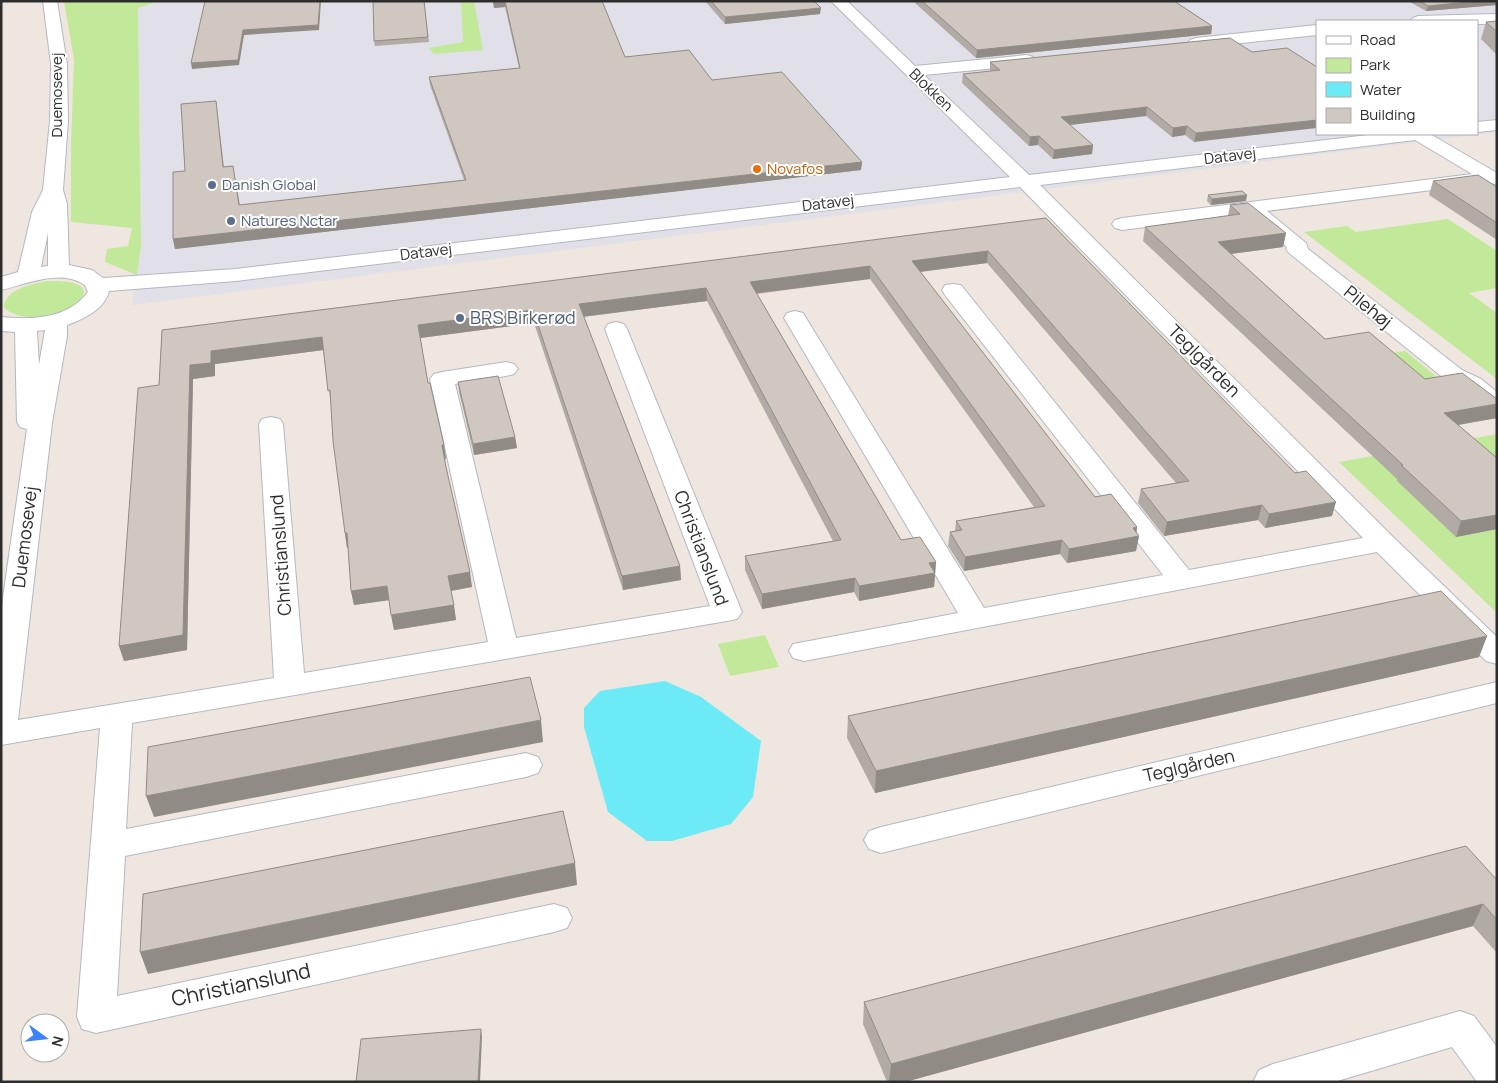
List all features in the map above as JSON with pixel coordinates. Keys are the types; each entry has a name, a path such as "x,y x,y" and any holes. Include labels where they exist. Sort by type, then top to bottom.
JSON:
{"street":[{"name":"Duemosevej","path":"50,1 59,64 60,121 53,190 58,204 59,272"},
{"name":"Blokken","path":"838,1 1024,180"},
{"path":"1458,20 1497,19"},
{"path":"1183,44 1316,30"},
{"path":"912,71 1046,58"},
{"path":"1478,127 1497,125"},
{"name":"Datavej","path":"1,324 26,326 56,320 78,312 93,295 130,295 236,275 1410,135"},
{"path":"1421,135 1493,179"},
{"path":"1122,224 1493,179"},
{"name":"Teglgården","path":"1024,180 1383,543 1497,654"},
{"name":"Duemosevej","path":"27,276 33,262 43,205 53,190"},
{"name":"Pilehøj","path":"1250,207 1299,247 1296,249 1351,294 1454,375 1473,384 1497,404"},
{"path":"1,284 27,276 59,272 89,277 93,295"},
{"path":"953,290 1183,580"},
{"path":"795,318 976,619"},
{"name":"Duemosevej","path":"1,728 39,429 56,336 56,320"},
{"name":"Duemosevej","path":"26,326 29,422 39,429"},
{"name":"Christianslund","path":"1,734 727,612 616,329"},
{"path":"504,650 442,378 506,368"},
{"name":"Christianslund","path":"271,424 290,686"},
{"path":"804,651 1383,543"},
{"name":"Teglgården","path":"881,840 1497,692"},
{"name":"Christianslund","path":"116,714 96,1016 554,918"},
{"path":"108,846 526,765"},
{"path":"1273,1082 1460,1028 1497,1078"}],"shaded area":[{"path":"159,1 1497,1 1497,132 1478,134 1478,20 1316,20 1316,135 1473,135 132,305 141,246 138,8"}],"green space":[{"path":"64,1 159,1 138,8 141,246 137,275 105,262 107,249 128,246 132,228 71,222 74,60"},
{"path":"461,1 474,1 483,50 434,54 429,48 463,42"},
{"path":"1448,219 1497,251 1497,288 1469,293 1497,313 1497,379 1304,232 1347,226 1356,232"},
{"path":"47,281 78,285 84,292 82,298 76,305 67,310 44,316 21,316 11,313 4,307 9,296 20,288"},
{"path":"1405,351 1442,381 1377,392 1341,361"},
{"path":"1497,434 1497,613 1339,462"},
{"path":"765,635 779,667 730,676 718,644"}],"water":[{"path":"665,681 701,697 761,741 753,797 731,824 672,841 647,841 608,812 584,727 584,708 600,691"}],"building":[{"path":"205,1 320,1 318,25 243,30 238,60 191,63"},
{"path":"373,1 424,1 428,37 374,41"},
{"path":"505,1 602,1 625,57 689,50 712,80 782,72 862,162 173,239 173,172 185,171 181,104 216,101 223,167 233,166 239,205 466,180 429,77 520,68"},
{"path":"711,1 814,1 821,8 725,17"},
{"path":"922,1 1174,1 1212,26 977,50"},
{"path":"1420,1 1478,1 1428,6"},
{"path":"1497,21 1497,32 1486,22"},
{"path":"1230,38 1252,52 1287,48 1316,66 1316,120 1196,133 1187,126 1173,128 1147,107 1061,117 1093,145 1054,150 1039,136 1030,137 963,74 1000,70 990,62"},
{"path":"1478,175 1497,187 1497,223 1433,181"},
{"path":"1242,191 1247,195 1212,199 1208,195"},
{"path":"1248,203 1286,233 1218,242 1325,339 1369,332 1425,379 1462,373 1497,399 1497,404 1444,413 1497,458 1497,515 1461,521 1145,227 1240,214 1230,205"},
{"path":"1046,218 1295,473 1306,471 1336,502 1269,514 1262,505 1167,522 1141,489 1189,481 988,251 912,261 1095,497 1111,494 1137,527 1133,528 1139,536 1069,549 1062,540 965,557 950,532 962,530 956,521 1045,506 870,266 750,282 901,540 920,537 936,562 929,563 935,573 859,586 855,578 762,594 745,556 841,540 706,288 579,304 680,566 622,576 533,310 418,325 428,383 430,383 444,445 442,445 446,467 470,572 448,576 454,605 391,615 387,586 351,591 347,533 345,533 333,441 330,390 328,391 322,337 211,351 211,363 190,365 183,635 119,646 138,388 159,385 162,330"},
{"path":"498,376 515,437 473,444 458,382"},
{"path":"1441,591 1487,636 876,771 848,716"},
{"path":"530,677 541,720 146,796 148,747"},
{"path":"563,811 575,863 140,952 143,894"},
{"path":"1466,846 1497,880 1497,920 1483,904 891,1064 864,1002"},
{"path":"481,1029 478,1082 356,1082 361,1039"}],"place":[{"name":"Novafos","path":"757,169"},
{"name":"Danish Global","path":"212,185"},
{"name":"Natures Nctar","path":"231,221"},
{"name":"BRS Birkerød","path":"460,318"}]}
